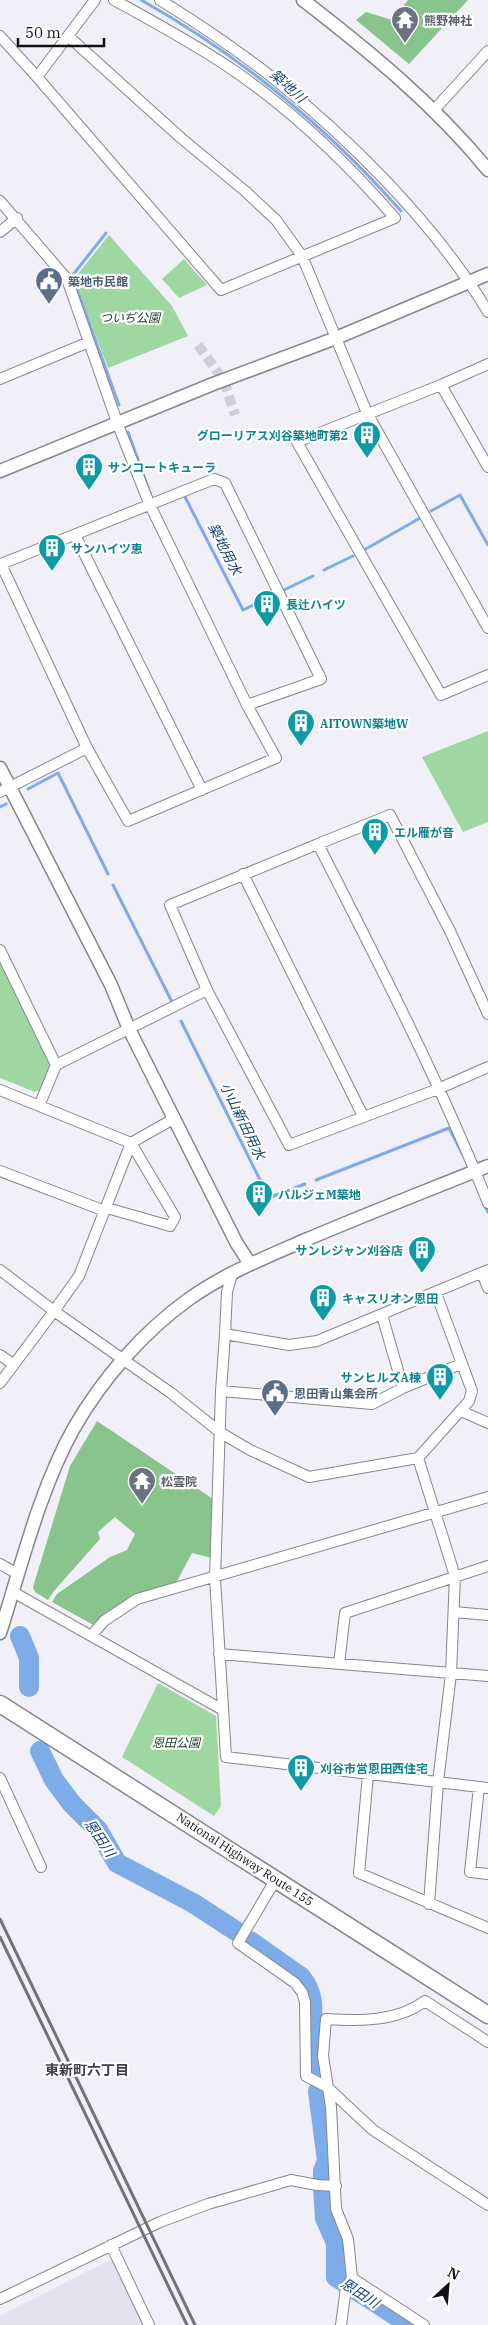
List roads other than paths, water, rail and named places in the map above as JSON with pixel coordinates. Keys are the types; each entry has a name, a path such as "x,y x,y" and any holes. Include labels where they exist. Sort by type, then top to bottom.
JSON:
{"highway":[{"name":"National Highway Route 155","path":"0,1704 488,2015"}],"street":[{"path":"37,77 95,0"},
{"path":"0,36 222,290 395,218 355,172 271,99 233,70 167,29 114,0"},
{"path":"160,0 244,54 291,91 345,139 424,221 470,281 488,312"},
{"path":"302,0 386,66 434,110 488,170"},
{"path":"68,36 181,138 246,190 276,220 302,256 367,413 488,628"},
{"path":"434,110 488,51"},
{"path":"0,201 17,218 67,278 118,425 148,504 247,705 276,758 128,821 87,748 1,564 75,535 148,504 214,478 225,483 321,679 247,705"},
{"path":"0,232 17,218"},
{"path":"1,470 118,425 213,384 336,338 488,274"},
{"path":"0,379 89,342"},
{"path":"488,364 442,385 297,442 441,695 488,675"},
{"path":"442,385 488,467"},
{"path":"75,535 202,790"},
{"path":"5,790 87,748"},
{"path":"0,768 5,790 111,985 129,1029 236,1242 250,1264"},
{"path":"488,1014 450,931 390,815 170,905 207,990 290,1145 438,1089 488,1067"},
{"path":"318,844 387,980 457,1128 488,1203"},
{"path":"243,874 363,1116"},
{"path":"0,950 56,1065"},
{"path":"39,1106 56,1065 207,990"},
{"path":"0,1090 130,1143 175,1217 170,1226 106,1210 0,1171"},
{"path":"0,1383 78,1276 106,1210 130,1143 175,1118"},
{"path":"0,1633 50,1480 62,1452 89,1405 123,1360 187,1300 250,1264 488,1166"},
{"path":"0,1270 54,1311 171,1393 221,1433 250,1450 308,1477 418,1458 469,1401 472,1391 436,1293"},
{"path":"225,1334 289,1345 304,1344 317,1341 485,1272 488,1288"},
{"path":"232,1274 227,1292 221,1391 215,1578 226,1757 483,1788 470,1872 488,1874"},
{"path":"382,1315 403,1388"},
{"path":"0,1355 13,1364"},
{"path":"221,1391 372,1404 403,1388 461,1364"},
{"path":"461,1411 488,1422"},
{"path":"418,1458 455,1576 451,1674 438,1782 429,1904"},
{"path":"92,1635 104,1621 138,1599 488,1497"},
{"path":"0,1564 18,1574"},
{"path":"339,1664 345,1613 488,1566"},
{"path":"13,1592 223,1710"},
{"path":"454,1612 488,1614"},
{"path":"219,1654 488,1676"},
{"path":"368,1775 359,1873 488,1928"},
{"path":"0,1778 41,1867"},
{"path":"276,1879 238,1942 296,1983 302,1992 305,2002 306,2076 327,2087 373,2130 488,2205"},
{"path":"341,2325 350,2282 348,2239 336,2209 336,2186 323,2056 326,2019 358,2021 391,2016 412,2010 425,2001 488,2042"},
{"path":"0,2299 160,2222 291,2180 317,2185 336,2186"},
{"path":"110,2245 149,2325"},
{"path":"350,2282 424,2325"}],"waterway":[{"name":"築地川","path":"141,0 213,44 280,94 342,150 401,211"},
{"name":"築地用水","path":"106,233 72,276 119,405"},
{"name":"築地用水","path":"128,432 150,493"},
{"name":"築地用水","path":"184,495 243,610 274,595"},
{"name":"築地用水","path":"431,511 460,495 488,545"},
{"name":"築地用水","path":"364,550 420,518"},
{"name":"築地用水","path":"324,570 353,556"},
{"name":"築地用水","path":"284,590 313,576"},
{"name":"小山新田用水","path":"28,789 58,773 108,874"},
{"name":"小山新田用水","path":"0,807 6,804"},
{"name":"小山新田用水","path":"113,885 172,1002"},
{"name":"小山新田用水","path":"181,1021 268,1196 271,1197 305,1184"},
{"name":"小山新田用水","path":"316,1180 449,1128 464,1157"},
{"name":"小山新田用水","path":"484,1204 488,1212"},
{"name":"恩田川","path":"20,1636 29,1658 29,1687"},
{"name":"恩田川","path":"40,1751 54,1780 72,1804 98,1830 117,1863 193,1903 236,1931"},
{"name":"恩田川","path":"250,1941 301,1977 307,1986 312,2004 311,2052 315,2075"},
{"name":"恩田川","path":"318,2091 327,2161 323,2171 323,2183"},
{"name":"恩田川","path":"323,2188 325,2218 336,2243 336,2277 410,2325"}],"tunnel":[{"path":"198,345 224,381 235,415"}],"railway":[{"path":"0,1919 195,2325"},
{"path":"0,1937 187,2325"}],"place":[{"name":"熊野神社","path":"405,44"},
{"name":"築地市民館","path":"49,305"},
{"name":"グローリアス刈谷築地町第2","path":"367,459"},
{"name":"サンコートキューラ","path":"89,491"},
{"name":"サンハイツ恵","path":"52,572"},
{"name":"長辻ハイツ","path":"267,628"},
{"name":"AITOWN築地W","path":"301,747"},
{"name":"エル雁が音","path":"375,856"},
{"name":"パルジェM築地","path":"259,1218"},
{"name":"サンレジャン刈谷店","path":"422,1274"},
{"name":"キャスリオン恩田","path":"323,1322"},
{"name":"サンヒルズA棟","path":"440,1401"},
{"name":"恩田青山集会所","path":"275,1417"},
{"name":"松雲院","path":"142,1505"},
{"name":"刈谷市営恩田西住宅","path":"301,1792"}],"district":[{"name":"東新町六丁目","path":"87,2070"}],"park label":[{"name":"ついぢ公園","path":"130,317"},
{"name":"恩田公園","path":"176,1742"}]}
